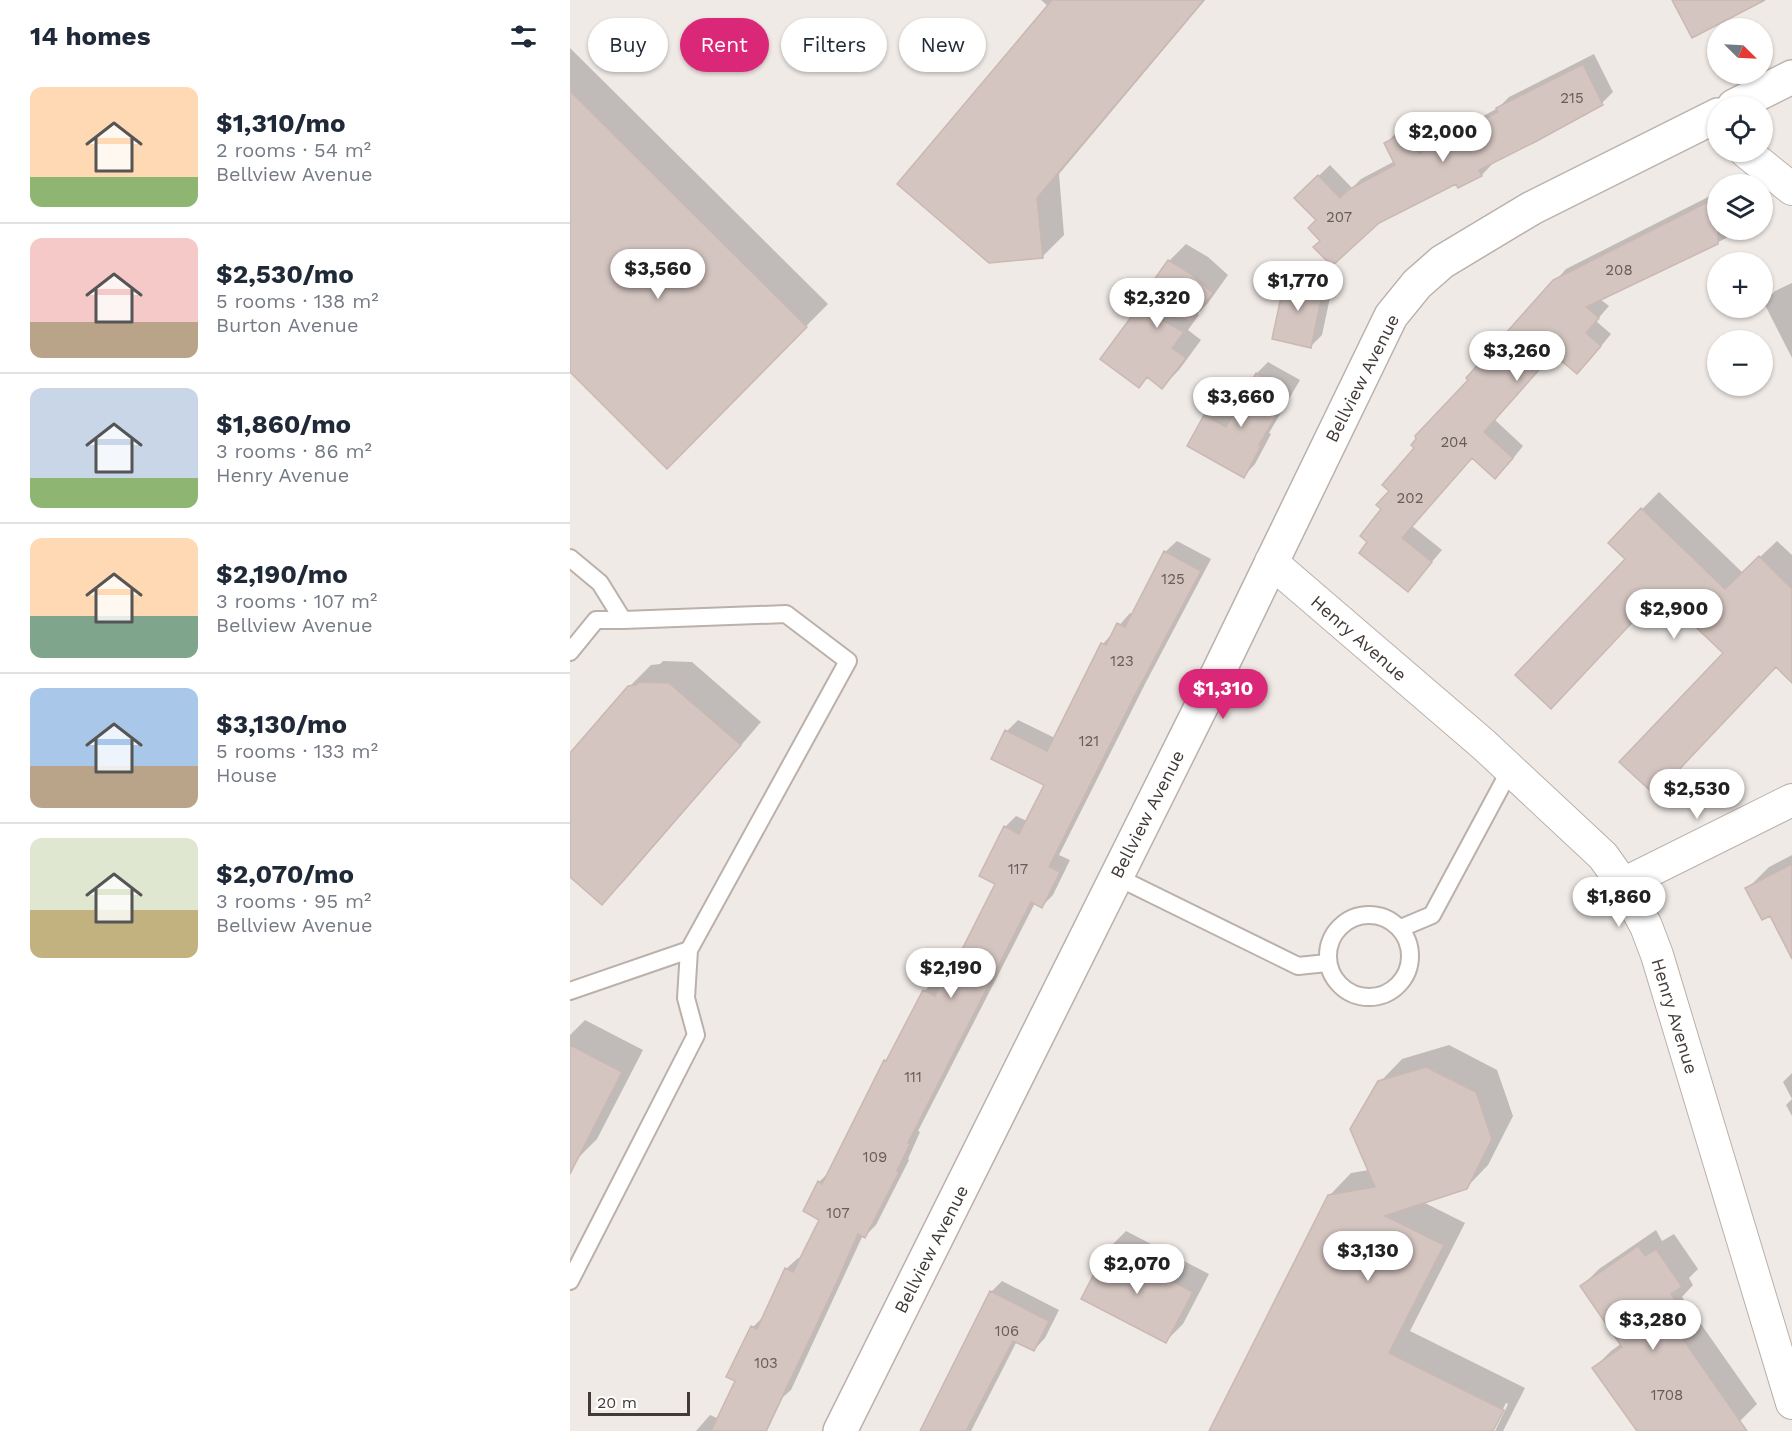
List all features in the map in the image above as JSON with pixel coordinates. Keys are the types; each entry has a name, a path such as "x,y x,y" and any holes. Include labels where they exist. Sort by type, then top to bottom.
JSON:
{"street":[{"name":"Bellview Avenue","path":"1757,96 1792,77"},
{"name":"Bellview Avenue","path":"840,1431 1219,671 1391,316 1417,284 1442,262 1532,208 1707,123"},
{"path":"1758,162 1792,189"},
{"name":"Henry Avenue","path":"1271,562 1510,770 1603,856 1623,884 1646,926 1657,955 1792,1403"},
{"path":"1623,884 1792,800"}],"lane":[{"path":"570,558 600,583 622,620"},
{"path":"570,652 596,620 786,614 848,662 689,950 686,998 696,1035 570,1281"},
{"path":"1401,928 1432,915 1510,770"},
{"path":"1115,876 1298,966 1327,963"},
{"path":"1362,914 1383,915 1401,928 1411,948 1408,970 1396,988 1376,997 1354,995 1336,983 1327,963 1329,941 1342,923 1362,914"},
{"path":"570,991 689,950"}],"building":[{"path":"1052,0 1204,0 1037,198 1043,258 989,263 897,184"},
{"path":"1672,0 1765,0 1730,18 1707,18 1707,30 1692,38"},
{"path":"1583,64 1603,105 1479,170 1482,176 1458,188 1456,184 1379,223 1332,266 1313,247 1320,241 1308,228 1316,220 1294,198 1318,175 1340,198 1348,190 1395,165 1384,143 1407,131 1419,154 1498,112 1496,108"},
{"path":"570,91 807,327 667,469 570,372"},
{"path":"1707,203 1707,240 1718,240 1718,244 1586,307 1599,318 1586,333 1601,346 1577,374 1553,354 1484,432 1513,458 1495,479 1472,458 1402,538 1432,562 1408,592 1359,553 1367,542 1360,536 1381,509 1376,505 1389,491 1382,485 1414,448 1411,445 1416,439 1415,436 1468,380 1466,378 1553,280"},
{"path":"1168,260 1191,274 1213,293 1191,321 1147,312 1184,332 1172,348 1186,358 1162,389 1147,377 1139,388 1100,359 1154,286 1151,284"},
{"path":"1289,277 1324,285 1311,348 1272,339 1284,283 1288,283"},
{"path":"1256,373 1290,392 1259,445 1261,446 1244,478 1187,446 1204,415 1226,427"},
{"path":"1641,508 1725,589 1759,556 1792,589 1792,683 1776,667 1655,795 1619,762 1723,653 1683,615 1678,620 1655,598 1551,709 1515,675 1625,559 1608,543"},
{"path":"1164,551 1201,571 1134,697 1049,867 1060,872 1042,908 1031,902 908,1143 910,1144 897,1171 899,1172 865,1238 858,1234 766,1431 711,1431 735,1381 726,1377 751,1326 757,1329 785,1268 793,1272 819,1220 803,1211 818,1181 822,1184 884,1060 886,1061 923,990 935,996 948,972 950,973 995,884 979,876 1004,826 1019,834 1044,785 991,759 1005,730 1047,751 1101,643 1106,645 1117,623 1125,627"},
{"path":"639,682 669,683 741,745 602,905 570,877 570,753 628,686"},
{"path":"1792,864 1792,959 1770,916 1762,920 1745,888"},
{"path":"570,1045 622,1072 570,1174"},
{"path":"1426,1067 1476,1092 1492,1139 1467,1189 1385,1216 1444,1245 1389,1353 1504,1410 1493,1431 1209,1431 1328,1195 1375,1187 1350,1129 1378,1081"},
{"path":"1638,1246 1645,1256 1656,1249 1682,1287 1671,1294 1677,1303 1664,1312 1747,1431 1637,1431 1592,1368 1622,1347 1580,1286"},
{"path":"1108,1247 1193,1292 1166,1343 1081,1299"},
{"path":"990,1291 1049,1321 1034,1351 1013,1341 966,1431 920,1431"}]}
